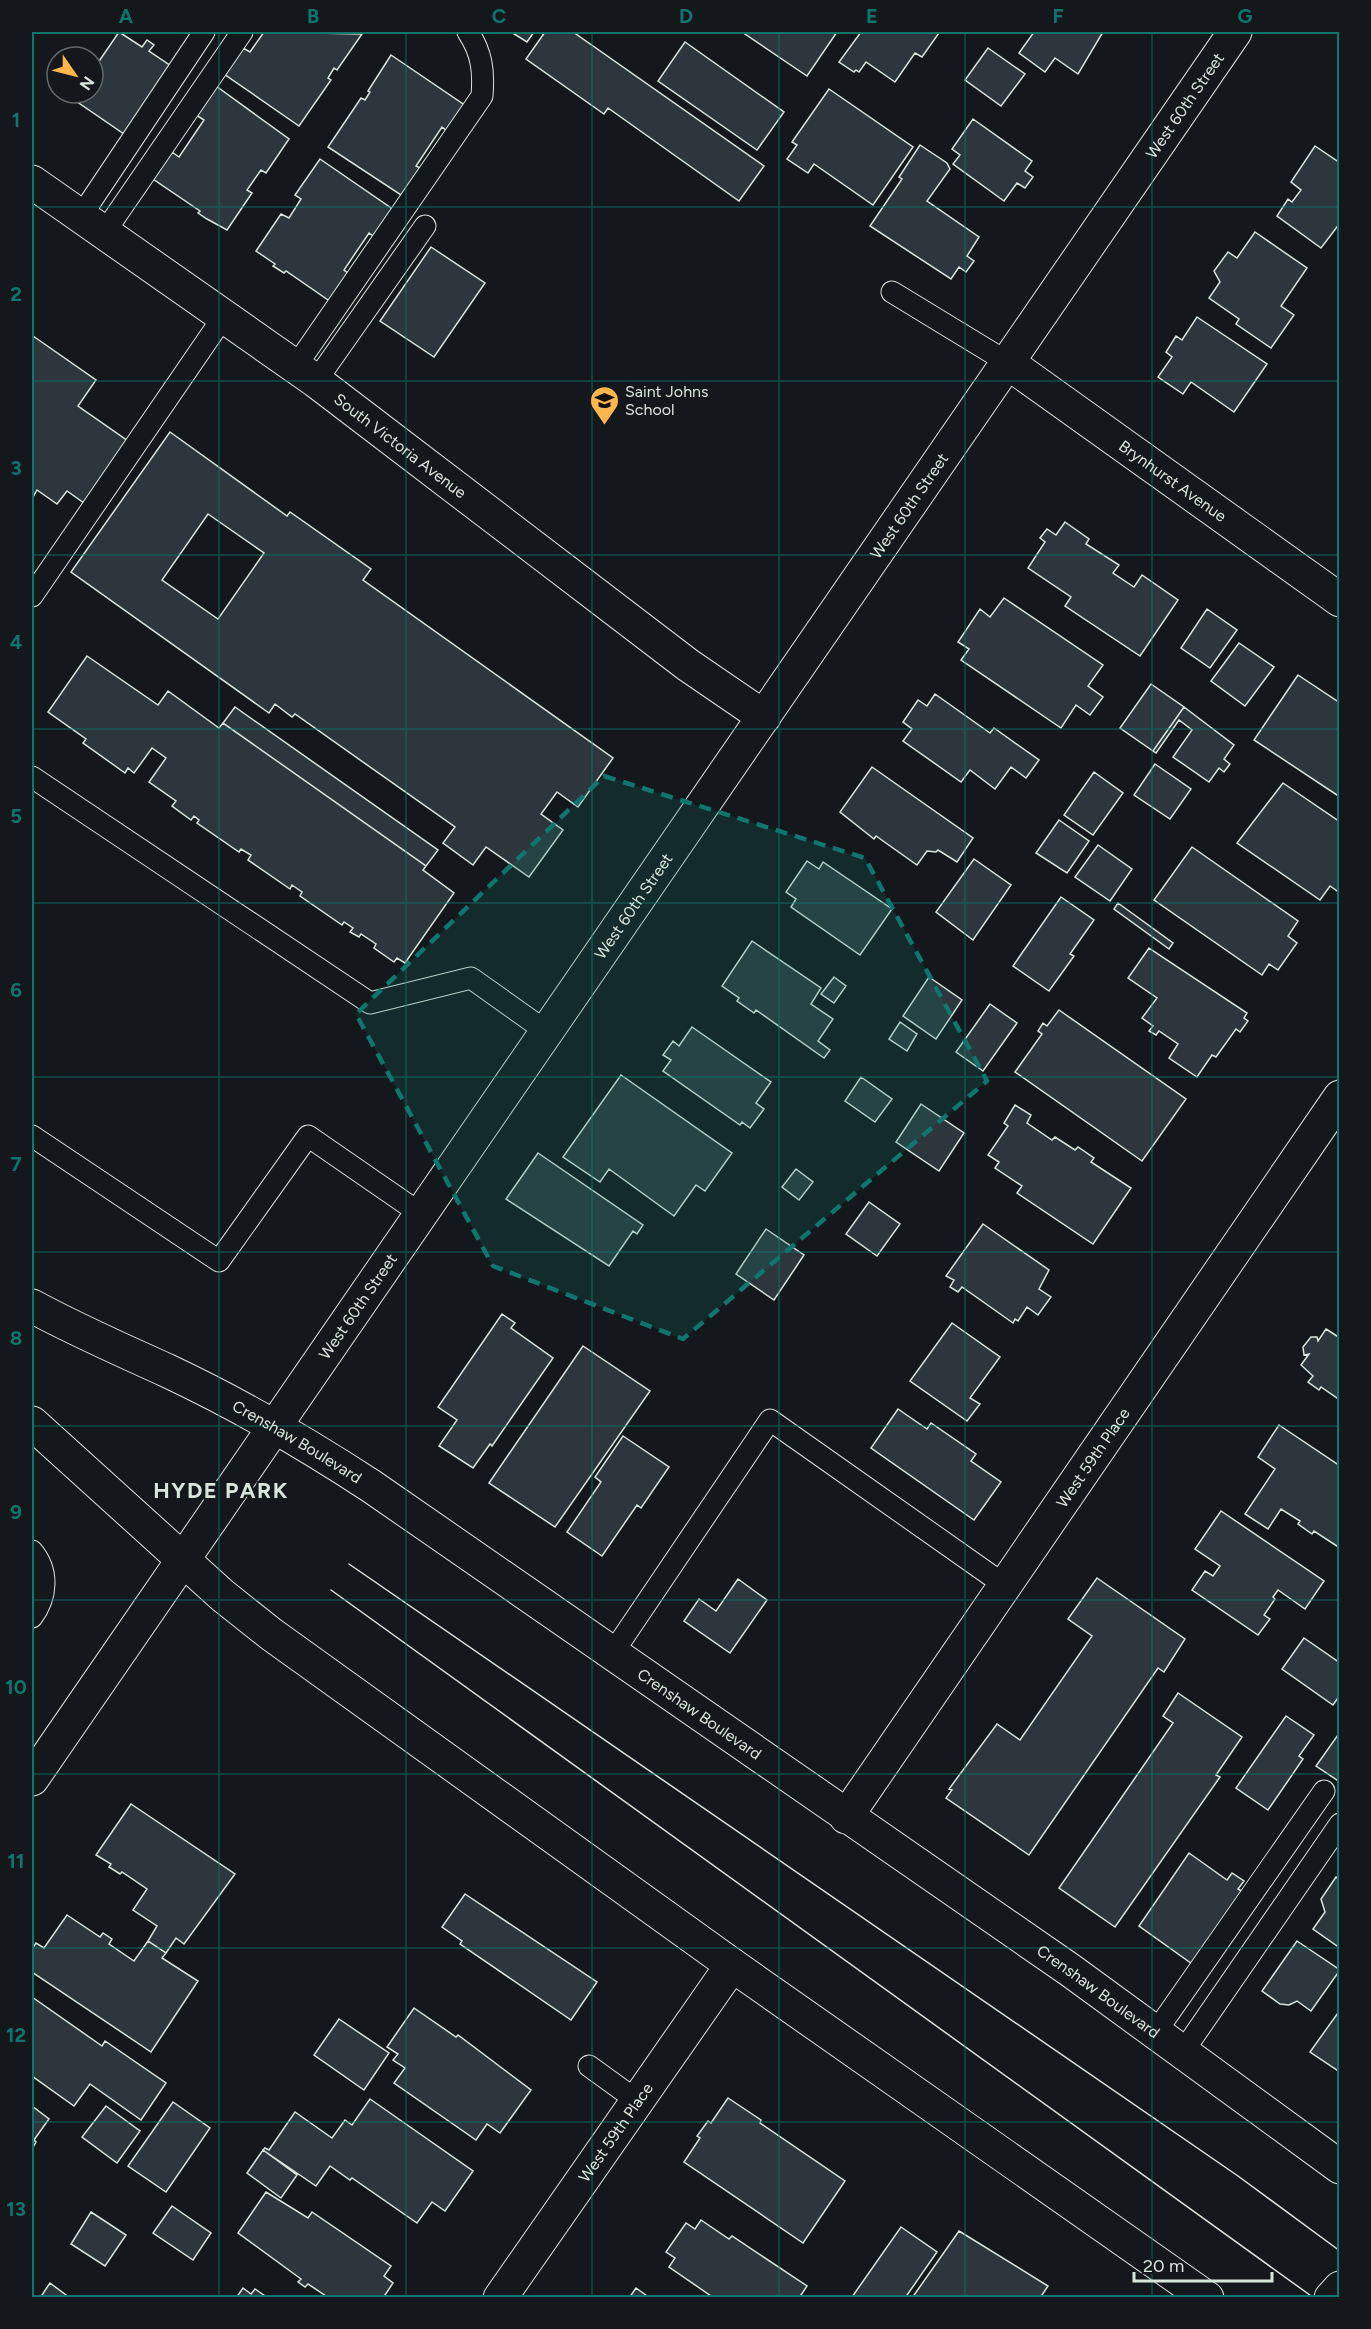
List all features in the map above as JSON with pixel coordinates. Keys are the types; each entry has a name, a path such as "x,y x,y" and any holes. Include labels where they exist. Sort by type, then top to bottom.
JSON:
{"street":[{"name":"West 60th Street","path":"32,1779 1235,32"},
{"name":"South Victoria Avenue","path":"32,182 306,374 688,665 764,717"},
{"name":"Brynhurst Avenue","path":"1007,362 1340,600"},
{"name":"West 59th Place","path":"846,1817 1003,1584 1340,1097"},
{"name":"Crenshaw Boulevard","path":"32,1306 88,1336 169,1372 274,1428 371,1486 1070,1970 1340,2167"},
{"path":"32,1423 183,1559 271,1634 732,1965 1207,2298"},
{"name":"West 59th Place","path":"500,2298 732,1965"},
{"path":"1331,2298 1340,2288"}],"lane":[{"path":"92,225 204,32"},
{"path":"92,225 242,32"},
{"path":"306,374 482,96 484,73 478,47 468,32"},
{"path":"306,374 425,226"},
{"path":"892,292 1007,362"},
{"path":"32,596 224,316"},
{"path":"32,778 370,1003 471,978 547,1032"},
{"path":"32,1136 219,1262 308,1136 421,1214"},
{"path":"612,1654 770,1420 1003,1584"},
{"path":"32,1551 44,1571 45,1587 32,1617"},
{"path":"1155,2033 1324,1791"},
{"path":"1182,2053 1340,1824"},
{"path":"589,2066 636,2100"}],"highlighted area":[{"path":"604,776 865,858 987,1081 683,1339 493,1266 356,1014"}],"building":[{"path":"119,32 142,47 147,40 154,45 149,51 171,66 124,134 82,105 105,105 105,52"},
{"path":"264,32 362,34 337,70 334,68 328,78 331,80 299,126 224,74 243,48 250,52"},
{"path":"511,32 534,32 527,42"},
{"path":"545,32 573,32 764,166 739,201 608,108 604,114 526,59"},
{"path":"742,32 837,32 807,76"},
{"path":"861,32 939,33 922,57 915,53 895,82 866,62 859,72 856,70 854,72 839,62"},
{"path":"1034,32 1103,32 1078,74 1055,58 1045,72 1019,53"},
{"path":"685,42 784,112 757,150 658,81"},
{"path":"988,48 1025,74 1001,106 965,80"},
{"path":"391,55 466,106 448,132 442,127 416,166 422,169 404,197 328,147 361,98 365,100 370,92 368,91"},
{"path":"216,86 289,139 266,173 261,170 247,190 252,193 227,230 198,213 200,211 153,179 172,152 179,157 204,120 196,115"},
{"path":"829,89 913,147 873,205 814,164 808,173 787,159 797,145 792,142"},
{"path":"973,119 1032,161 1025,171 1033,177 1025,188 1017,183 1004,201 953,164 960,155 952,149"},
{"path":"920,145 947,163 950,169 927,201 979,237 967,256 974,261 966,272 959,267 951,279 870,226 902,179 899,177"},
{"path":"1315,146 1340,163 1340,223 1321,248 1277,216 1288,199 1292,202 1301,190 1291,182"},
{"path":"320,159 394,210 376,238 369,233 344,270 349,274 331,302 286,271 284,273 273,266 275,264 256,251 281,214 289,218 301,199 295,195"},
{"path":"1255,232 1307,268 1281,306 1294,315 1271,348 1236,324 1239,319 1209,298 1220,282 1214,271 1228,252 1237,258"},
{"path":"431,247 485,283 434,357 380,321"},
{"path":"1197,317 1267,364 1234,412 1191,382 1183,394 1158,377 1172,357 1166,352 1176,336 1182,340"},
{"path":"33,336 96,380 78,406 128,441 84,503 67,491 57,504 37,490 32,499"},
{"path":"170,432 287,516 290,512 371,569 363,580 613,758 578,807 557,792 541,814 563,830 529,877 486,847 473,865 443,843 455,827 295,714 292,717 275,704 269,713 71,572","holes":["208,514 264,553 218,619 162,580"]},
{"path":"1065,522 1089,539 1086,544 1119,565 1113,573 1134,587 1142,575 1178,600 1140,656 1065,606 1071,597 1028,568 1045,542 1040,538 1047,529 1056,535"},
{"path":"1004,598 1103,665 1088,686 1103,697 1090,715 1076,705 1061,728 961,660 969,649 958,642 980,609 990,617"},
{"path":"1207,609 1237,630 1210,668 1181,648"},
{"path":"1239,643 1274,667 1245,706 1211,681"},
{"path":"87,656 158,705 168,691 219,728 223,723 426,866 423,870 454,893 405,963 397,958 394,962 374,948 376,944 361,934 359,937 350,932 353,928 344,922 342,925 300,896 302,892 292,885 290,889 248,860 251,855 241,849 239,852 197,823 199,820 194,816 191,820 172,806 176,801 149,782 166,758 152,748 134,773 128,768 125,773 83,743 86,739 48,712"},
{"path":"1298,675 1340,703 1340,797 1254,740"},
{"path":"1151,684 1184,707 1153,751 1120,728"},
{"path":"935,694 990,733 994,728 1039,760 1026,778 1011,767 995,789 970,770 961,782 903,741 912,729 903,722 918,700 927,706"},
{"path":"235,707 438,850 426,866 223,723"},
{"path":"1184,707 1234,745 1224,759 1230,764 1224,772 1219,768 1209,782 1173,757 1192,730 1179,720 1156,753 1153,751"},
{"path":"1155,764 1191,789 1170,819 1134,795"},
{"path":"872,767 973,838 957,862 938,850 936,852 927,851 917,865 876,836 874,839 840,812"},
{"path":"1094,772 1123,793 1093,835 1064,815"},
{"path":"1283,783 1340,822 1340,893 1330,886 1320,900 1237,843"},
{"path":"1059,820 1089,841 1067,873 1036,853"},
{"path":"1098,845 1132,869 1110,901 1075,877"},
{"path":"1192,847 1298,921 1288,936 1297,943 1278,970 1269,964 1262,975 1154,900"},
{"path":"974,859 1011,885 973,940 936,912"},
{"path":"807,861 819,869 823,862 892,909 860,955 791,907 796,899 786,892"},
{"path":"1061,897 1094,920 1070,954 1074,956 1049,991 1013,966"},
{"path":"1118,903 1173,943 1169,949 1114,909"},
{"path":"752,941 821,988 811,1004 833,1019 818,1041 830,1050 824,1058 756,1010 754,1013 737,1001 739,998 722,986"},
{"path":"1149,948 1247,1013 1244,1018 1248,1021 1240,1032 1236,1029 1216,1057 1212,1055 1197,1077 1169,1058 1178,1044 1159,1031 1156,1035 1149,1031 1153,1026 1142,1018 1157,998 1128,978"},
{"path":"834,977 846,986 834,1003 821,994"},
{"path":"929,977 962,1000 936,1039 903,1016"},
{"path":"990,1004 1017,1023 983,1071 956,1052"},
{"path":"1059,1010 1186,1099 1142,1161 1015,1072 1042,1034 1038,1031 1043,1023 1047,1026"},
{"path":"900,1022 917,1034 907,1051 889,1039"},
{"path":"692,1027 771,1082 756,1103 764,1109 750,1128 742,1122 740,1125 663,1071 671,1060 663,1055 673,1041 679,1046"},
{"path":"621,1075 732,1153 705,1191 696,1185 674,1216 609,1169 600,1182 563,1157"},
{"path":"861,1077 892,1099 875,1122 845,1101"},
{"path":"921,1104 964,1133 939,1171 896,1142"},
{"path":"1015,1105 1031,1115 1027,1123 1052,1140 1055,1137 1075,1150 1078,1147 1094,1158 1091,1162 1131,1188 1093,1244 1017,1193 1022,1186 995,1168 999,1162 988,1155 1008,1126 1004,1123"},
{"path":"538,1153 643,1225 637,1234 633,1231 609,1266 506,1199"},
{"path":"796,1169 813,1182 799,1200 782,1187"},
{"path":"869,1202 900,1224 877,1256 846,1234"},
{"path":"983,1224 1049,1270 1039,1289 1051,1297 1038,1315 1027,1307 1018,1321 1015,1319 1013,1323 962,1287 958,1292 950,1287 954,1280 946,1276"},
{"path":"766,1229 804,1255 774,1300 736,1274"},
{"path":"502,1314 515,1323 511,1328 553,1358 492,1446 490,1444 473,1468 439,1446 457,1420 438,1407"},
{"path":"952,1323 1000,1357 970,1398 980,1404 967,1421 910,1381"},
{"path":"1326,1329 1340,1338 1340,1400 1321,1387 1319,1390 1308,1382 1313,1376 1301,1365 1309,1354 1304,1355 1303,1347 1311,1337 1317,1337 1318,1341"},
{"path":"583,1346 650,1391 555,1527 489,1483"},
{"path":"898,1409 927,1429 931,1423 976,1454 971,1461 1001,1482 974,1520 871,1448"},
{"path":"1279,1425 1340,1466 1340,1548 1314,1531 1312,1534 1298,1524 1300,1521 1281,1509 1268,1529 1245,1514 1275,1469 1258,1457"},
{"path":"623,1436 669,1467 641,1508 637,1505 602,1556 567,1532 601,1482 595,1477"},
{"path":"1221,1511 1324,1581 1305,1609 1278,1590 1264,1615 1270,1619 1258,1635 1192,1590 1205,1571 1213,1576 1220,1566 1195,1549"},
{"path":"1097,1578 1185,1639 1164,1672 1158,1668 1029,1855 946,1798 952,1790 949,1789 997,1724 1020,1740 1092,1636 1068,1619"},
{"path":"738,1579 767,1600 730,1653 684,1621 699,1599 716,1611"},
{"path":"1304,1638 1340,1663 1340,1695 1333,1705 1282,1669"},
{"path":"1178,1693 1242,1737 1216,1775 1220,1777 1115,1927 1059,1888 1173,1723 1163,1716"},
{"path":"1286,1716 1314,1735 1299,1756 1303,1759 1268,1810 1236,1788"},
{"path":"1340,1732 1340,1782 1316,1766"},
{"path":"131,1804 235,1874 184,1944 176,1938 166,1953 148,1941 157,1926 133,1910 147,1889 122,1872 120,1874 109,1867 111,1864 96,1855"},
{"path":"1189,1853 1227,1880 1232,1873 1244,1881 1238,1889 1245,1893 1195,1966 1139,1926"},
{"path":"1336,1877 1340,1879 1340,1948 1313,1929 1325,1912 1321,1899"},
{"path":"465,1894 597,1982 571,2020 460,1944 462,1941 442,1927"},
{"path":"67,1915 100,1937 103,1933 112,1939 109,1944 134,1961 148,1941 166,1953 162,1958 198,1981 151,2052 32,1972 32,1949 36,1943 44,1948"},
{"path":"1297,1941 1340,1970 1311,2011 1297,2001 1289,2005 1280,2004 1262,1991"},
{"path":"32,1997 102,2046 105,2041 166,2083 141,2120 90,2084 74,2106 32,2076"},
{"path":"414,2008 456,2037 458,2035 531,2090 500,2133 487,2124 476,2140 394,2083 405,2068 393,2060 398,2054 387,2047"},
{"path":"1340,2010 1340,2072 1310,2052"},
{"path":"339,2019 389,2053 364,2090 314,2055"},
{"path":"728,2098 761,2120 760,2123 845,2181 803,2243 684,2162 700,2138 697,2136 708,2121 711,2123"},
{"path":"370,2099 473,2171 445,2211 432,2202 417,2223 352,2178 350,2180 330,2166 316,2186 263,2150 265,2148 269,2150 295,2112 332,2138 345,2120 352,2125"},
{"path":"173,2102 210,2128 166,2192 128,2166"},
{"path":"32,2106 49,2119 34,2140 36,2142 32,2149"},
{"path":"106,2106 140,2131 117,2163 82,2137"},
{"path":"263,2150 297,2175 281,2198 247,2173"},
{"path":"266,2192 308,2218 312,2212 391,2266 384,2276 393,2283 383,2298 329,2298 308,2284 305,2287 298,2282 301,2279 238,2233"},
{"path":"172,2206 211,2233 193,2260 153,2233"},
{"path":"91,2212 126,2235 105,2266 71,2244"},
{"path":"701,2220 729,2239 732,2236 807,2286 799,2298 714,2298 669,2267 675,2258 666,2252 686,2223 695,2229"},
{"path":"901,2227 937,2252 905,2298 852,2297"},
{"path":"959,2231 1048,2286 1040,2298 912,2298"},
{"path":"50,2283 70,2298 40,2298"},
{"path":"243,2288 251,2294 255,2289 268,2298 236,2298"},
{"path":"636,2288 650,2298 629,2298"}],"tram line":[{"path":"349,1564 1238,2176 1340,2251"},
{"path":"331,1590 1314,2298"}],"place":[{"name":"Saint Johns School","path":"604,426"}],"district":[{"name":"HYDE PARK","path":"221,1490"}]}
